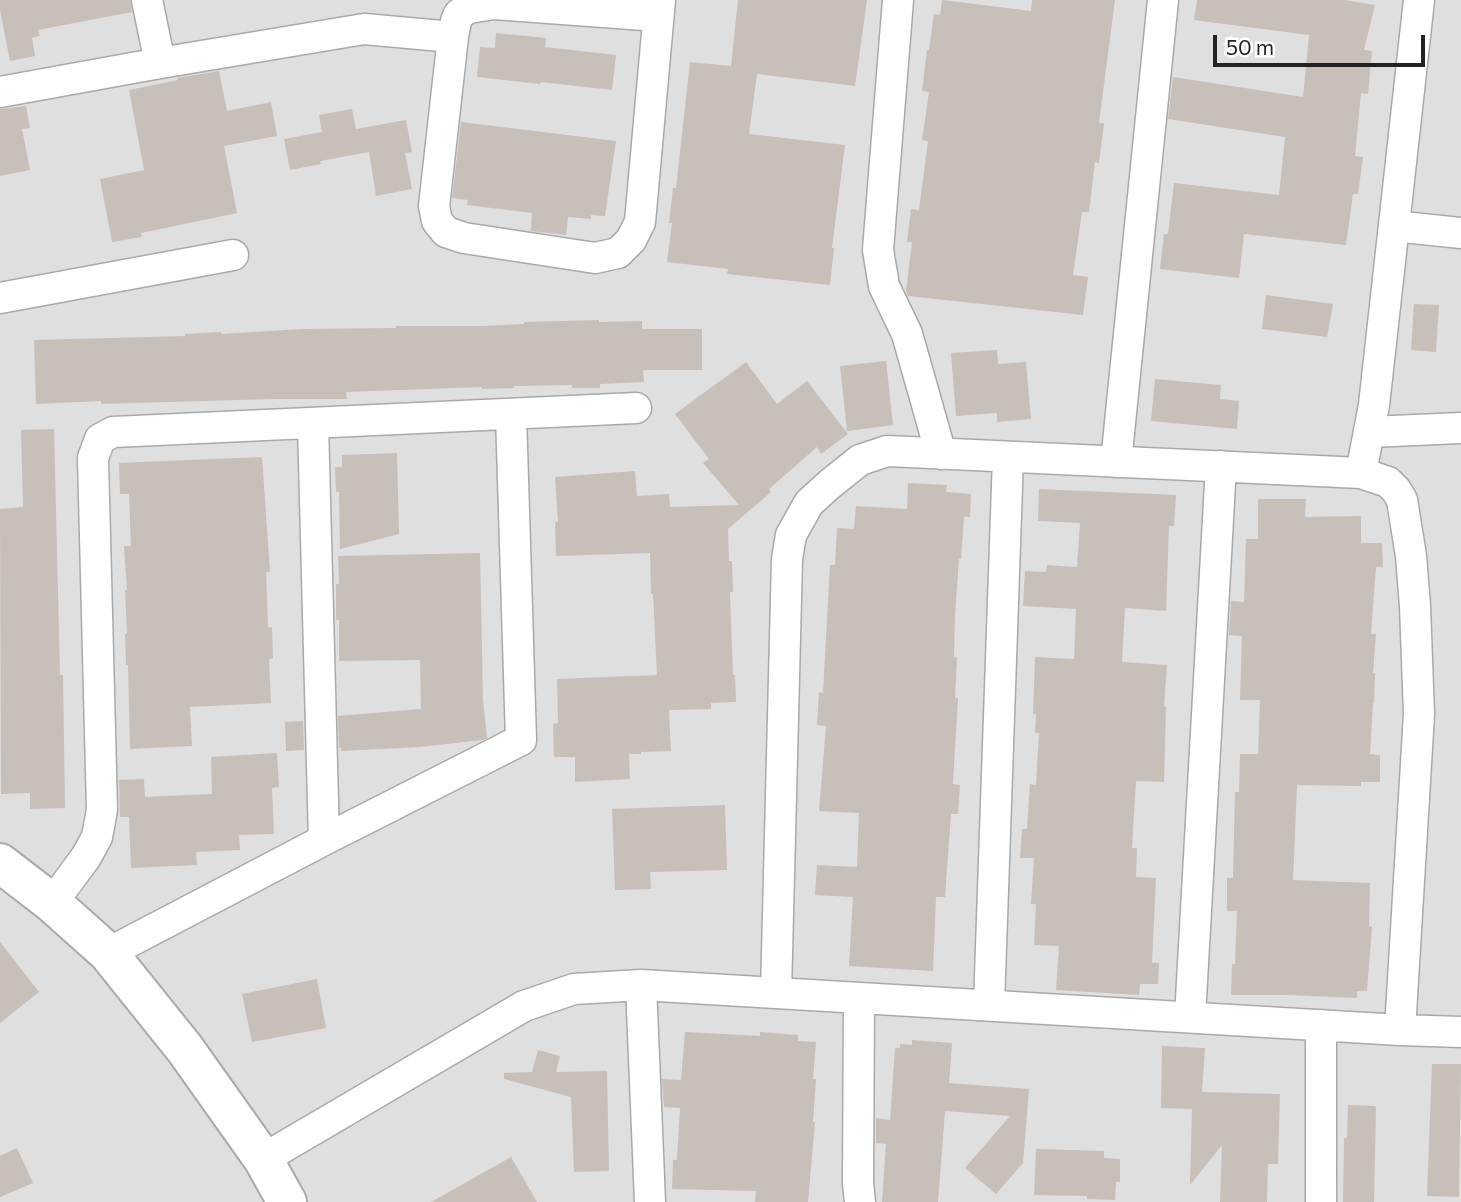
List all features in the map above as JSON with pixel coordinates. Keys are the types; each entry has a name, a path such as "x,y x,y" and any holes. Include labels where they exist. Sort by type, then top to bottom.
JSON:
{"street":[{"path":"147,0 160,63"},
{"path":"898,0 878,250 884,286 907,334 941,454"},
{"path":"1116,462 1163,0"},
{"path":"1361,473 1370,432 1419,0"},
{"path":"494,4 659,8 639,222 631,240 618,253 595,258 464,238 446,232 437,221 434,206 453,37 459,14 469,8 494,4"},
{"path":"0,92 364,29 453,37"},
{"path":"1394,226 1461,233"},
{"path":"0,298 233,255"},
{"path":"52,903 86,858 97,837 102,810 93,458 100,439 113,432 636,408"},
{"path":"108,953 521,740 511,414"},
{"path":"313,424 324,840"},
{"path":"1370,432 1461,428"},
{"path":"776,993 788,559 792,535 809,503 860,460 887,452 1361,473 1388,482 1402,500 1411,556 1415,606 1419,714 1400,1030"},
{"path":"989,1005 1008,457"},
{"path":"1191,1017 1221,467"},
{"path":"0,863 52,903 108,953 185,1049 263,1159 287,1202"},
{"path":"641,985 650,1202"},
{"path":"263,1159 524,1006 574,989 641,985 1461,1032"},
{"path":"859,998 860,1202"},
{"path":"1321,1025 1321,1202"}],"shaded area":[{"path":"0,0 1461,0 1461,1202 0,1202"}],"building":[{"path":"0,0 130,0 132,12 38,30 40,36 32,38 35,56 10,61"},
{"path":"738,0 867,0 855,86 757,74 749,134 845,145 830,285 727,274 728,269 667,262 673,188 676,188 690,62 731,66"},
{"path":"942,0 1031,11 1032,0 1115,0 1099,123 1104,123 1099,163 1095,162 1089,212 1082,212 1073,275 1088,277 1083,315 908,296 906,291 912,242 907,242 911,209 919,210 928,141 922,140 929,92 922,91 934,14 940,15"},
{"path":"1197,0 1345,0 1375,5 1364,50 1372,51 1368,94 1361,93 1355,156 1363,157 1358,194 1353,194 1346,245 1244,234 1239,278 1160,269 1164,234 1168,234 1174,183 1279,195 1285,137 1168,119 1173,77 1303,97 1309,35 1194,20"},
{"path":"496,33 546,38 545,47 616,55 612,90 477,77 480,47 495,48"},
{"path":"219,71 227,111 271,102 277,136 224,146 237,213 141,233 142,237 112,242 100,179 144,170 129,90"},
{"path":"26,106 30,128 22,129 30,170 0,176 0,109"},
{"path":"352,109 356,129 406,120 412,152 405,153 412,189 376,196 369,152 320,161 321,164 290,170 284,139 322,132 319,115"},
{"path":"461,122 616,141 605,216 591,215 591,219 568,217 566,235 531,231 532,213 467,205 468,200 452,198"},
{"path":"1266,295 1333,304 1327,337 1262,329"},
{"path":"1414,304 1439,305 1436,352 1411,350"},
{"path":"599,320 642,321 642,329 702,329 702,370 643,370 644,382 600,384 600,388 572,388 572,385 514,386 346,392 347,399 36,404 34,340"},
{"path":"997,350 998,364 1026,362 1031,419 997,422 997,413 956,416 951,353"},
{"path":"886,361 893,425 847,431 840,366"},
{"path":"746,362 777,404 807,381 848,434 821,454 817,447 728,529 729,561 732,561 733,592 730,592 736,702 711,703 711,709 669,710 671,751 629,754 630,779 575,782 575,757 554,757 553,724 558,723 557,679 657,675 653,594 650,553 556,556 555,522 558,522 555,477 635,471 637,496 669,494 670,507 739,505 703,463 709,459 675,414"},
{"path":"1155,379 1221,385 1220,399 1239,401 1237,429 1151,421"},
{"path":"54,429 65,808 30,809 30,793 1,794 0,509 23,507 21,430"},
{"path":"397,453 399,534 340,549 339,492 336,492 335,467 342,467 342,455"},
{"path":"262,457 270,572 266,572 268,627 272,627 273,658 269,659 271,703 190,707 192,746 130,749 124,546 131,546 129,494 120,494 119,463"},
{"path":"908,483 947,485 946,492 971,494 970,517 964,517 955,615 955,698 958,698 953,784 960,785 958,814 951,814 945,897 936,897 933,971 849,966 853,897 815,895 817,865 857,867 859,813 819,811 826,726 817,725 819,692 823,693 830,565 835,565 837,528 854,529 856,506 907,509"},
{"path":"1039,489 1176,495 1174,526 1169,526 1166,611 1125,608 1122,662 1167,665 1164,782 1136,781 1132,848 1137,848 1136,877 1156,878 1152,963 1159,963 1158,984 1140,984 1139,995 1056,990 1059,946 1034,945 1036,904 1031,904 1034,858 1020,858 1022,829 1027,829 1030,784 1036,785 1039,733 1035,733 1036,714 1033,714 1035,657 1074,659 1076,609 1023,606 1025,571 1046,572 1047,565 1077,567 1080,523 1038,521"},
{"path":"1258,499 1306,499 1305,517 1361,516 1361,543 1382,543 1383,567 1376,567 1371,634 1376,634 1370,754 1380,755 1380,782 1361,782 1361,786 1297,785 1293,880 1370,883 1369,926 1372,927 1367,991 1357,991 1357,998 1231,995 1237,911 1227,911 1227,878 1233,878 1235,792 1239,792 1240,754 1258,754 1260,700 1240,700 1242,636 1229,635 1231,601 1244,602 1246,539 1258,539"},
{"path":"480,553 483,700 487,738 420,747 341,751 338,716 421,709 420,660 339,661 339,620 336,620 338,556"},
{"path":"303,721 304,750 286,751 285,722"},
{"path":"277,753 279,787 272,788 274,834 239,835 240,850 196,852 197,865 131,868 129,817 120,817 119,780 144,779 145,797 212,794 211,757"},
{"path":"725,805 727,870 650,872 651,889 615,890 612,809"},
{"path":"0,942 39,992 0,1023"},
{"path":"317,979 326,1028 252,1042 242,994"},
{"path":"685,1032 760,1036 760,1032 798,1035 798,1041 816,1042 813,1079 816,1079 815,1122 808,1202 755,1202 756,1191 672,1189 673,1160 677,1160 680,1108 664,1107 662,1079 681,1080"},
{"path":"912,1040 952,1043 949,1083 1029,1089 1023,1163 996,1194 965,1168 1010,1116 945,1111 938,1202 882,1202 886,1144 876,1143 876,1118 890,1120 895,1048 900,1048 900,1044 912,1045"},
{"path":"1162,1046 1205,1048 1202,1092 1280,1094 1278,1164 1268,1164 1267,1202 1220,1202 1222,1145 1190,1185 1192,1109 1161,1108"},
{"path":"538,1050 560,1056 556,1072 607,1071 609,1171 574,1172 571,1097 504,1079 504,1073 532,1072"},
{"path":"1432,1064 1461,1064 1459,1197 1427,1196"},
{"path":"1348,1105 1376,1108 1374,1202 1343,1202 1344,1138 1347,1138"},
{"path":"17,1148 33,1183 0,1197 0,1156"},
{"path":"1036,1149 1104,1151 1104,1158 1120,1159 1120,1182 1116,1182 1115,1200 1087,1199 1087,1196 1034,1195"},
{"path":"511,1157 537,1202 431,1202"}]}
